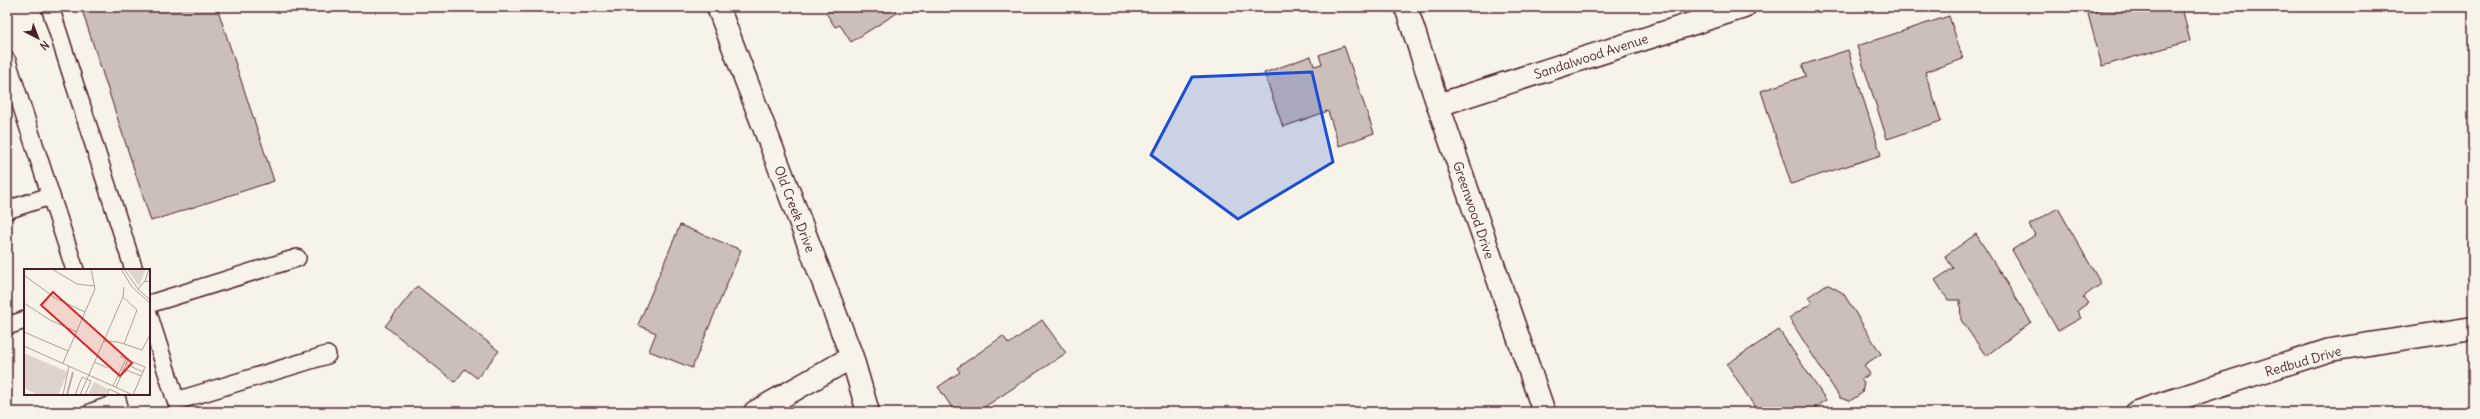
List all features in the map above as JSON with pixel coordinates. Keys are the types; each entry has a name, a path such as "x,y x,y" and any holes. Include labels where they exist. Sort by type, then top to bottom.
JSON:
{"street":[{"name":"Old Creek Drive","path":"718,7 852,358 868,412"},
{"name":"Greenwood Drive","path":"1406,7 1438,105 1544,412"},
{"name":"Sandalwood Avenue","path":"1438,105 1744,7"},
{"name":"Redbud Drive","path":"2137,412 2330,350 2473,328"},
{"path":"755,412 852,358"}],"lane":[{"path":"50,7 134,269"},
{"path":"7,61 75,269"},
{"path":"7,210 50,196"},
{"path":"150,304 297,258"},
{"path":"150,319 176,401 327,355"},
{"path":"7,326 24,320"},
{"path":"92,412 118,403 115,395"}],"highlighted area":[{"path":"1312,72 1333,162 1238,219 1151,155 1192,77"}],"building":[{"path":"81,7 217,7 274,181 151,221"},
{"path":"828,7 893,7 897,13 851,42 840,25 835,27 826,13 830,10"},
{"path":"2111,7 2182,7 2190,41 2102,66 2088,14"},
{"path":"1949,16 1963,59 1925,72 1941,121 1887,139 1857,46"},
{"path":"1344,46 1374,133 1339,146 1328,111 1283,127 1264,73 1311,56 1314,66 1322,64 1319,55"},
{"path":"1848,50 1881,155 1791,184 1761,91 1806,76 1802,65"},
{"path":"2058,208 2101,284 2083,297 2088,303 2077,311 2081,318 2058,331 2012,250 2035,235 2029,225"},
{"path":"680,225 741,250 692,368 649,351 656,333 638,325"},
{"path":"1976,234 2031,322 1986,356 1961,320 1960,300 1948,300 1935,280 1953,268 1945,256"},
{"path":"1827,284 1843,293 1881,354 1864,365 1870,374 1861,380 1864,383 1862,393 1850,401 1840,398 1789,318 1812,303 1808,297"},
{"path":"417,286 499,351 477,378 465,369 455,382 385,326"},
{"path":"1042,320 1066,353 977,412 969,412 968,409 964,412 955,412 938,387 960,372 957,368 1003,336 1009,344"},
{"path":"1779,330 1826,400 1811,412 1808,408 1802,412 1797,408 1792,412 1758,412 1727,364"}]}
